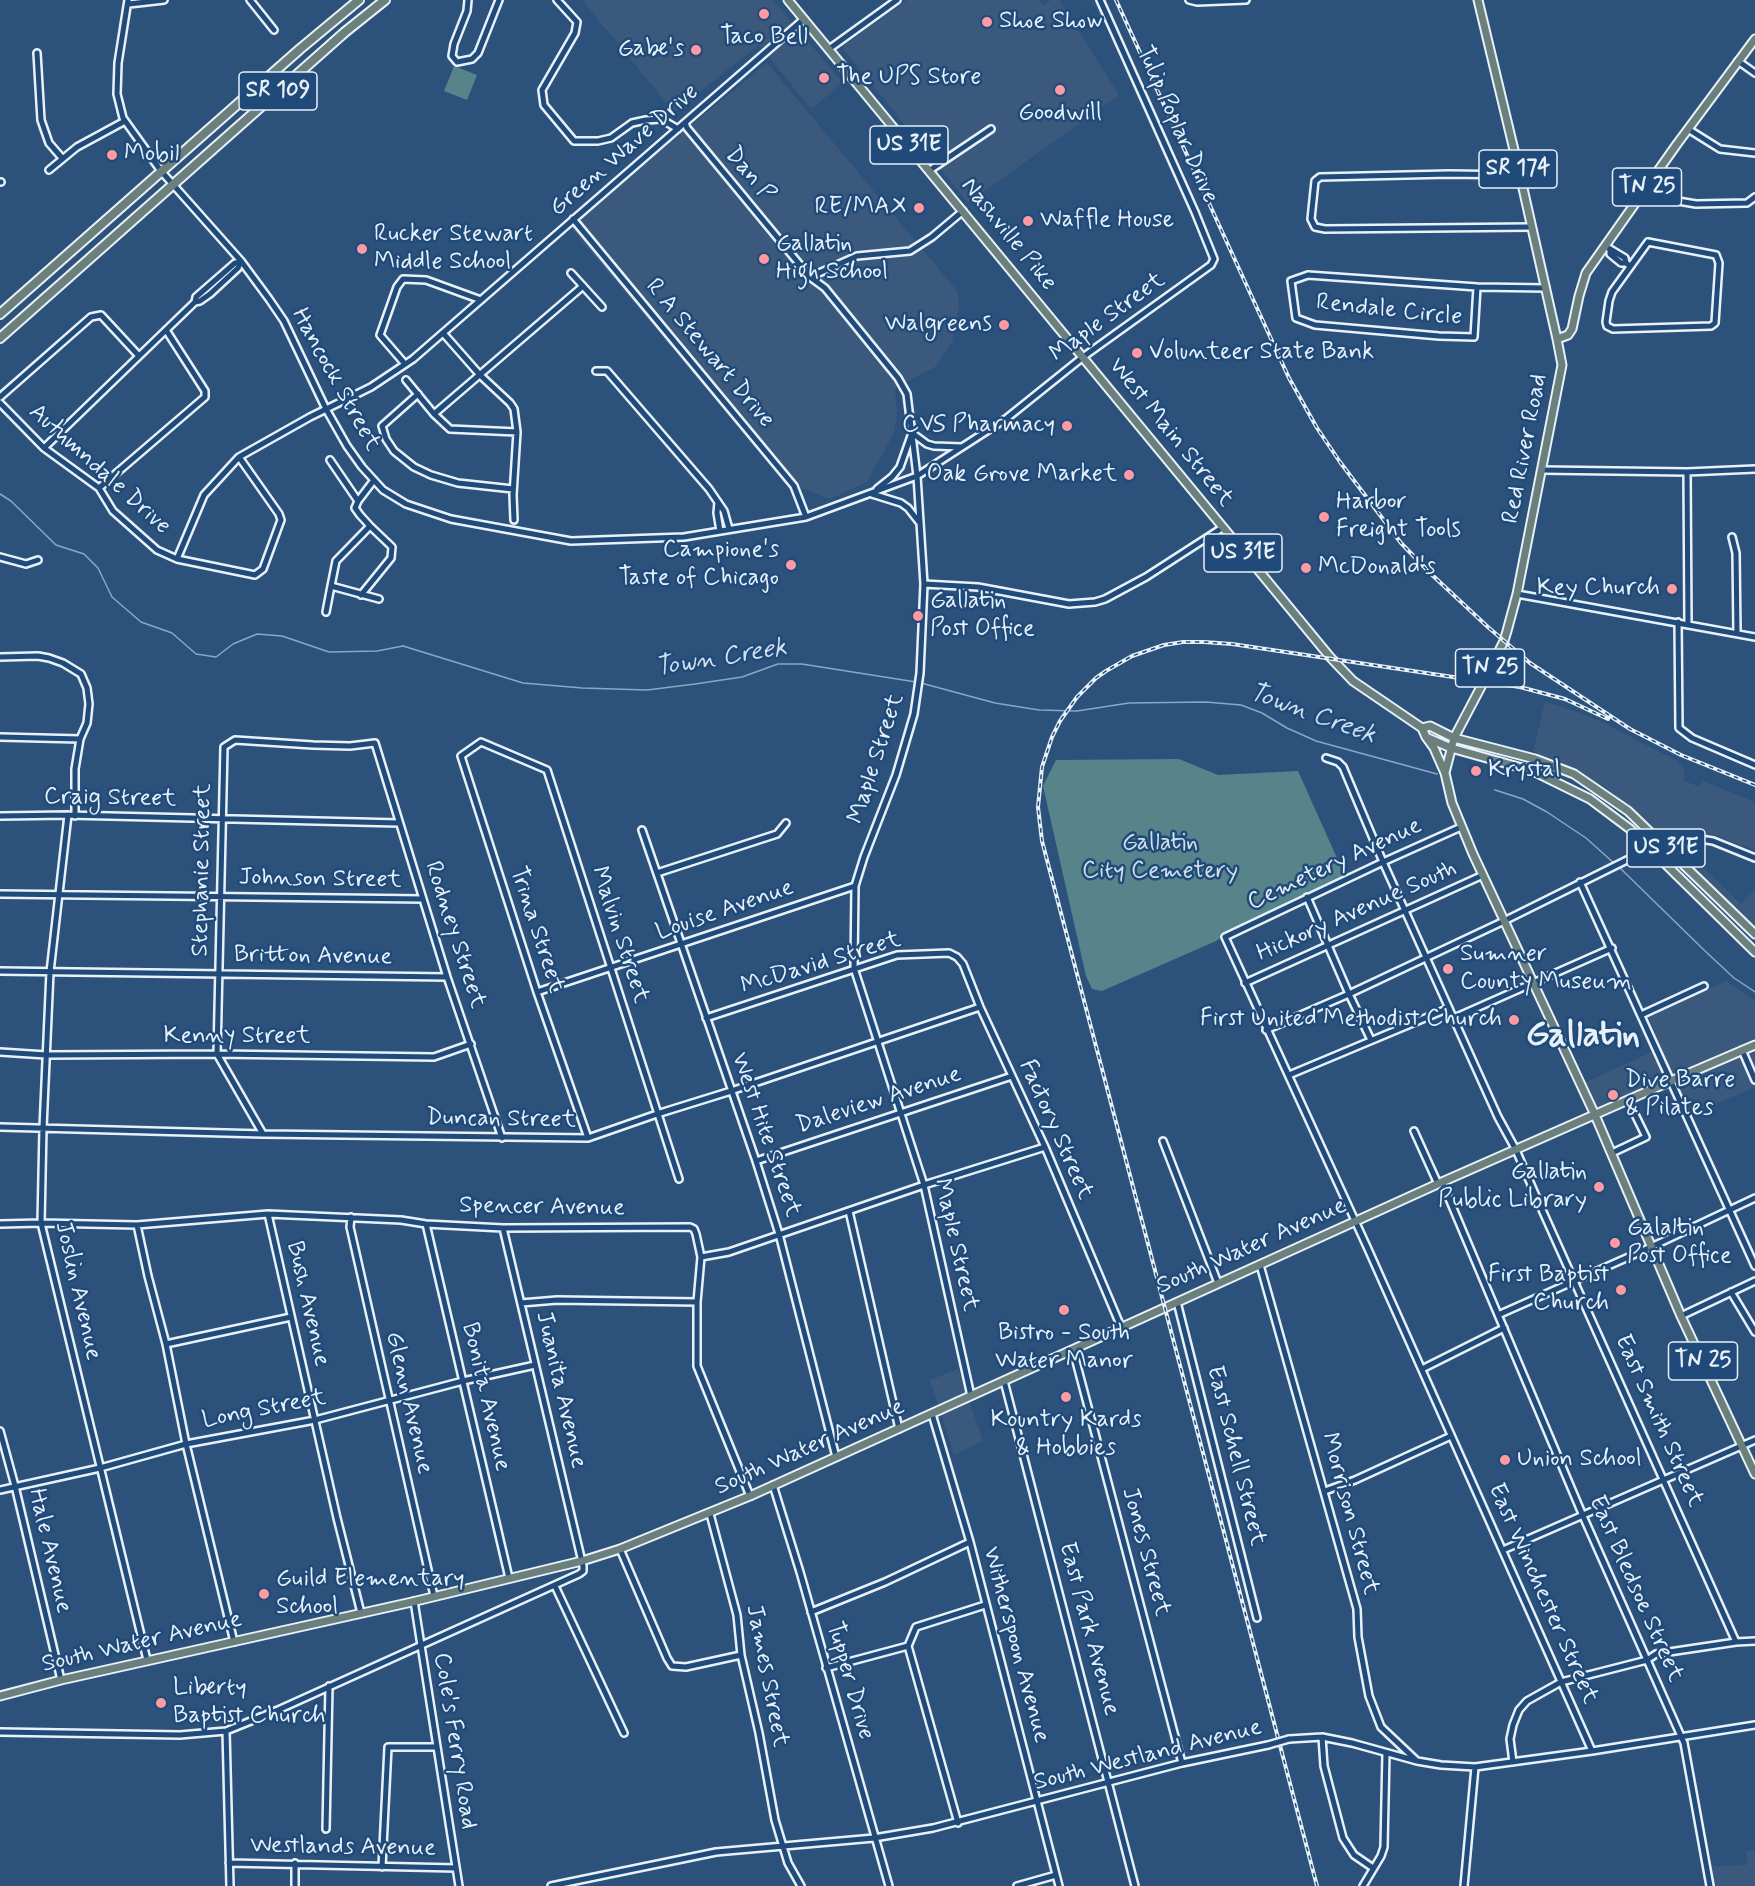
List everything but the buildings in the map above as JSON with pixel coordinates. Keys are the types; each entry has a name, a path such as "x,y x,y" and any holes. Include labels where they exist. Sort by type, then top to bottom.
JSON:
{"highway":[{"name":"SR 109","path":"0,314 300,49 359,0"},
{"name":"SR 109","path":"0,338 337,39 385,0"}],"main road":[{"name":"Nashville Pike","path":"789,0 1083,357"},
{"name":"SR 174","path":"1478,0 1557,339"},
{"name":"TN 25","path":"1557,339 1568,335 1572,329 1586,273 1607,248 1645,189 1755,39"},
{"name":"Red River Road","path":"1445,773 1454,738 1504,641 1517,594 1561,374 1561,355 1557,339"},
{"name":"West Main Street","path":"1083,357 1222,528 1347,676 1422,728"},
{"name":"US 31E","path":"1422,728 1430,726 1454,738 1534,759 1575,774 1628,811 1755,934"},
{"path":"1422,728 1445,773"},
{"name":"US 31E","path":"1426,737 1451,748 1533,771 1590,799 1630,829 1755,952"},
{"path":"1564,785 1568,772"},
{"name":"TN 25","path":"1445,773 1450,798 1461,827 1595,1115 1681,1316 1755,1474"},
{"name":"South Water Avenue","path":"0,1696 147,1660 414,1601 582,1561 620,1549 710,1514 1440,1183 1755,1045"}],"street":[{"path":"129,2 164,0"},
{"path":"250,0 274,30"},
{"path":"468,0 467,11 454,44 452,56 457,62 472,59 478,53 499,0"},
{"path":"557,0 577,22 575,33 542,90 544,105 574,141 598,141 611,138 632,123 646,120 661,119 678,129"},
{"path":"829,49 897,0"},
{"name":"Tulip Poplar Drive","path":"1100,0 1204,232 1214,259 1211,265"},
{"path":"1189,0 1197,2 1246,0"},
{"name":"Hancock Street","path":"129,2 118,63 117,94 125,122 161,171 241,261 284,321 326,409 348,448 383,490 406,504 451,519 571,541 684,537 806,517 917,476"},
{"name":"Green Wave Drive","path":"177,559 204,495 239,457 371,387 405,364 678,129 686,125 804,19"},
{"path":"37,53 41,120 49,143 62,158"},
{"path":"1738,61 1755,73"},
{"path":"49,170 79,145 125,122"},
{"name":"Dan P","path":"686,125 810,277 825,288 903,386 910,406 917,476"},
{"path":"930,170 991,129"},
{"path":"1688,129 1720,148 1755,153"},
{"path":"1520,175 1320,177 1315,181 1311,219 1315,227 1325,229 1531,227"},
{"path":"1645,189 1660,198 1696,204 1747,203 1755,197"},
{"path":"810,277 857,256 909,251 932,237 963,211"},
{"name":"R A Stewart Drive","path":"573,219 794,486 806,517"},
{"path":"1648,242 1716,255 1719,263 1715,323 1711,326 1609,328 1606,322 1609,301 1628,264 1648,242"},
{"path":"1607,248 1610,254 1622,263 1628,264"},
{"path":"44,448 195,302 196,297 234,263 241,261"},
{"name":"Maple Street","path":"972,1396 924,1185 854,968 855,886 896,775 914,714 920,673 924,584 917,476 1007,418 1083,357 1211,265"},
{"path":"571,273 602,307"},
{"name":"Rendale Circle","path":"1477,287 1474,337 1462,337 1315,325 1296,318 1291,281 1308,275 1477,287 1546,288"},
{"path":"405,364 380,335 397,287 403,279 426,280 481,300"},
{"path":"434,414 583,286"},
{"path":"0,397 92,317 101,315 139,356"},
{"path":"99,488 205,397 205,391 166,330"},
{"path":"442,333 514,409 517,432 513,489 514,520"},
{"path":"596,370 606,371 709,489 724,511 729,529"},
{"path":"406,380 434,414 450,429 517,432"},
{"path":"418,394 382,426 386,439 394,451 414,467 431,475 458,483 513,489"},
{"name":"Autumndale Drive","path":"0,403 44,448 99,488 113,511 158,550 177,559 255,575 263,569 281,520 239,457"},
{"path":"870,494 896,472 912,432 927,444 962,447"},
{"path":"330,460 358,501"},
{"path":"1542,470 1687,472 1755,469"},
{"path":"1687,472 1688,624"},
{"path":"361,595 391,558 392,547 355,508 374,480"},
{"path":"870,494 901,503 919,522"},
{"path":"718,502 720,531"},
{"path":"326,612 336,561 370,526"},
{"path":"924,584 978,587 1069,604 1095,602 1146,577 1222,528"},
{"path":"1732,537 1736,553 1737,633"},
{"path":"0,557 26,564 38,560"},
{"path":"331,586 379,599"},
{"path":"1517,594 1755,637"},
{"path":"1678,622 1679,728 1692,738 1755,765"},
{"name":"Joslin Avenue","path":"0,657 49,658 81,674 87,688 89,704 87,723 80,739 75,769 71,816 57,894 50,972 41,1223 147,1660"},
{"path":"0,737 80,739"},
{"name":"Stephanie Street","path":"217,1054 224,747 236,740 350,746 375,743"},
{"name":"Malvin Street","path":"481,742 547,770 679,1179"},
{"name":"Trina Street","path":"481,742 461,756 537,992 588,1138"},
{"name":"Rodney Street","path":"375,743 447,977 502,1138"},
{"name":"East Smith Street","path":"1326,758 1338,762 1343,767 1383,862 1498,1117 1516,1150 1736,1642"},
{"name":"Craig Street","path":"0,816 222,818 399,823"},
{"path":"657,873 777,834 786,824"},
{"name":"Cemetery Avenue","path":"1225,937 1306,897 1461,827"},
{"name":"West Hite Street","path":"642,830 779,1234 836,1456"},
{"path":"1266,1030 1504,921 1609,867 1662,844 1680,840 1713,841 1755,858"},
{"name":"Hickory Avenue South","path":"1245,983 1484,875"},
{"path":"1580,882 1755,1266"},
{"name":"Louise Avenue","path":"537,992 855,886"},
{"name":"Johnson Street","path":"0,894 423,899"},
{"path":"1306,897 1348,994 1371,1040"},
{"name":"East Winchester Street","path":"1225,937 1356,1222 1592,1751"},
{"path":"1454,1018 1612,948"},
{"name":"McDavid Street","path":"706,1018 897,954 949,953"},
{"name":"Factory Street","path":"949,953 963,964 980,1007 1045,1146 1121,1327"},
{"name":"Britton Avenue","path":"0,971 447,977"},
{"path":"1641,1015 1704,986"},
{"name":"Duncan Street","path":"0,1127 263,1134 588,1138 980,1007"},
{"path":"1289,1076 1449,1008"},
{"name":"Kenny Street","path":"0,1052 434,1057 471,1044"},
{"path":"1742,1050 1755,1080"},
{"path":"217,1054 263,1134"},
{"name":"Daleview Avenue","path":"756,1161 1012,1076"},
{"path":"1612,1153 1646,1137 1628,1100"},
{"name":"East Bledsoe Street","path":"1414,1131 1440,1183 1504,1328 1583,1516 1684,1743 1710,1886"},
{"path":"1163,1141 1218,1283"},
{"path":"750,1496 696,1366 697,1302 701,1257 729,1252 1045,1146"},
{"path":"1498,1315 1755,1198"},
{"path":"849,1211 899,1429"},
{"name":"Spencer Avenue","path":"0,1224 138,1225 268,1214 351,1217 503,1228 690,1227 696,1234 701,1257"},
{"name":"Bush Avenue","path":"268,1214 337,1518 361,1613"},
{"name":"Glenn Avenue","path":"351,1217 350,1227 434,1596"},
{"name":"Bonita Avenue","path":"426,1224 509,1578"},
{"path":"138,1225 148,1276 166,1344 186,1444 234,1642"},
{"name":"Juanita Avenue","path":"503,1228 582,1561"},
{"name":"Morrison Street","path":"1260,1265 1357,1609 1358,1637 1369,1696 1381,1727 1417,1761"},
{"path":"1681,1316 1755,1281"},
{"path":"1731,1292 1755,1332"},
{"path":"521,1303 556,1300 697,1302"},
{"name":"East Schell Street","path":"1177,1302 1257,1618"},
{"path":"166,1344 291,1317"},
{"path":"1422,1369 1504,1328"},
{"name":"Jones Street","path":"1073,1350 1182,1763"},
{"name":"Long Street","path":"0,1490 100,1468 186,1444 315,1420 536,1365"},
{"name":"East Park Avenue","path":"1004,1381 1135,1886"},
{"name":"Witherspoon Avenue","path":"932,1414 970,1542 1059,1886"},
{"name":"Hale Avenue","path":"0,1431 61,1680"},
{"path":"1324,1491 1355,1480 1451,1436"},
{"path":"1503,1550 1755,1440"},
{"name":"Tupper Drive","path":"773,1485 889,1886"},
{"name":"James Street","path":"710,1514 737,1616 741,1656 767,1771 770,1798 788,1863 801,1886"},
{"path":"811,1612 885,1582 970,1542"},
{"path":"620,1549 672,1666 686,1667 741,1656"},
{"path":"0,1732 161,1735 226,1731 555,1586 579,1574 582,1571 582,1561"},
{"path":"555,1586 624,1733"},
{"name":"Cole's Ferry Road","path":"414,1601 459,1886"},
{"path":"958,1822 908,1646 916,1627 985,1605"},
{"path":"1513,1762 1510,1739 1519,1710 1527,1701 1562,1682 1647,1660 1656,1653 1755,1641"},
{"path":"826,1668 908,1646"},
{"path":"326,1829 329,1686"},
{"name":"South Westland Avenue","path":"551,1886 716,1851 901,1835 1182,1763 1289,1739 1322,1737 1417,1761 1475,1767 1755,1725"},
{"path":"226,1731 230,1886"},
{"path":"1322,1737 1324,1766 1343,1838 1354,1855 1373,1868"},
{"path":"382,1867 388,1747 437,1748"},
{"path":"1363,1886 1384,1847 1386,1752"},
{"path":"1464,1886 1475,1767"},
{"name":"Westlands Avenue","path":"230,1863 456,1868"},
{"path":"295,1863 295,1886"},
{"path":"1017,1886 1056,1875"}],"shaded area":[{"path":"582,0 773,0 843,83 811,109 759,45 674,112"},
{"path":"907,0 1039,0 1043,5 1051,0 1059,0 1119,95 968,203 842,47"},
{"name":"Gallatin High School","path":"767,63 958,292 959,308 952,343 935,367 895,388 897,414 894,433 867,482 830,499 801,488 795,494 569,226"},
{"path":"1545,702 1598,720 1677,761 1685,770 1683,780 1699,787 1703,781 1755,802 1755,850 1714,835 1689,834 1681,846 1741,904 1755,890 1755,926 1630,807 1604,786 1533,751"},
{"path":"1726,981 1755,1001 1755,1087 1690,1116 1673,1077 1597,1111 1584,1083 1661,1048 1648,1016"},
{"path":"958,1369 983,1441 954,1455 930,1380"},
{"path":"1755,1850 1755,1886 1716,1886 1712,1866 1747,1865 1746,1851"}],"green space":[{"path":"454,66 477,75 467,100 444,91"},
{"name":"Gallatin City Cemetery","path":"1179,759 1218,775 1298,771 1345,876 1228,932 1216,941 1102,991 1092,989 1086,976 1043,786 1056,760"}],"waterway":[{"name":"Town Creek","path":"0,494 11,501 56,545 84,554 98,568 112,597 141,622 172,633 196,654 216,657 233,644 257,634 282,636 329,652 377,651 403,646 523,683 582,688 647,690 742,677 778,664 802,664 916,682"},
{"name":"Town Creek","path":"921,683 995,703 1039,710 1077,711 1129,703 1206,702 1241,705 1262,713 1287,728 1316,741 1437,774"},
{"name":"Town Creek","path":"1495,790 1523,799 1547,812 1586,838 1615,864"},
{"name":"Town Creek","path":"1619,867 1734,978 1755,992"}],"railway":[{"path":"1116,0 1289,378 1317,428 1340,462 1401,543 1489,628 1530,663 1630,729 1681,755 1755,785"},
{"path":"1317,1886 1042,841 1038,807 1042,767 1060,721 1077,697 1096,678 1132,656 1164,645 1183,642 1232,644 1520,687 1565,699 1608,719"}],"place":[{"name":"Taco Bell","path":"764,14"},
{"name":"Shoe Show","path":"987,22"},
{"name":"Gabe's","path":"696,50"},
{"name":"The UPS Store","path":"824,78"},
{"name":"Goodwill","path":"1060,90"},
{"name":"Mobil","path":"112,155"},
{"name":"RE/MAX","path":"919,208"},
{"name":"Waffle House","path":"1028,221"},
{"name":"Rucker Stewart Middle School","path":"362,249"},
{"name":"Gallatin High School","path":"764,259"},
{"name":"Walgreens","path":"1004,325"},
{"name":"Volunteer State Bank","path":"1137,353"},
{"name":"CVS Pharmacy","path":"1067,426"},
{"name":"Oak Grove Market","path":"1129,475"},
{"name":"Harbor Freight Tools","path":"1324,517"},
{"name":"Campione's Taste of Chicago","path":"791,565"},
{"name":"McDonald's","path":"1306,568"},
{"name":"Key Church","path":"1672,589"},
{"name":"Gallatin Post Office","path":"918,616"},
{"name":"Krystal","path":"1476,771"},
{"name":"Sumner County Museum","path":"1448,969"},
{"name":"First United Methodist Church","path":"1514,1020"},
{"name":"Dive Barre & Pilates","path":"1613,1095"},
{"name":"Gallatin Public Library","path":"1599,1187"},
{"name":"Galaltin Post Office","path":"1615,1243"},
{"name":"First Baptist Church","path":"1621,1290"},
{"name":"Bistro - South Water Manor","path":"1064,1310"},
{"name":"Kountry Kards & Hobbies","path":"1066,1397"},
{"name":"Union School","path":"1505,1460"},
{"name":"Guild Elementary School","path":"264,1594"},
{"name":"Liberty Baptist Church","path":"161,1703"}],"district":[{"name":"Gallatin","path":"1583,1037"}]}
